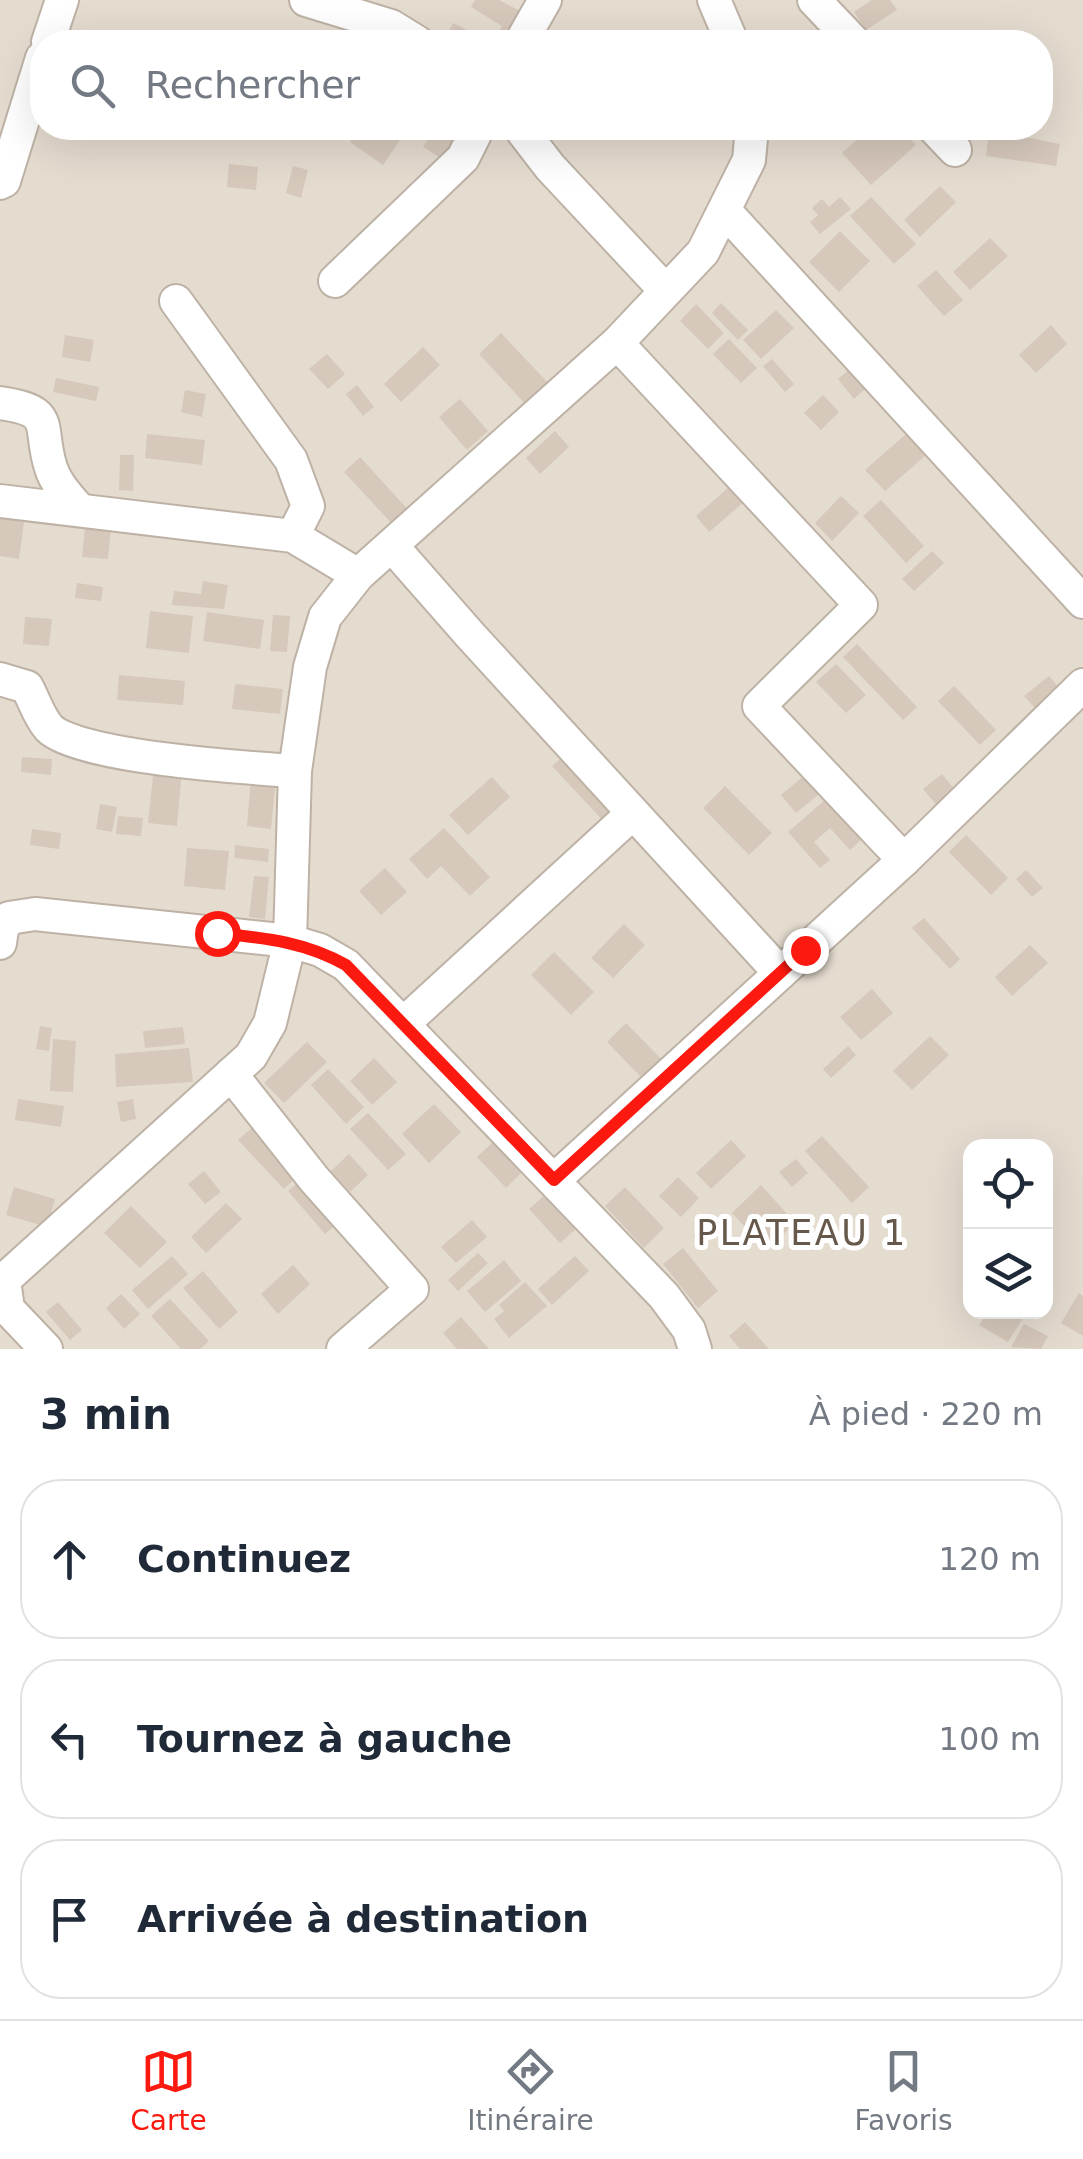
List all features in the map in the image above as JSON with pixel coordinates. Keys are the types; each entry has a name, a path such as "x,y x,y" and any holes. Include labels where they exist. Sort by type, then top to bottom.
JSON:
{"street":[{"path":"52,30 62,0"},
{"path":"306,0 398,30"},
{"path":"528,30 545,0"},
{"path":"714,0 727,30"},
{"path":"814,0 843,30"},
{"path":"0,183 4,181 30,97"},
{"path":"334,281 463,158 472,140"},
{"path":"529,140 666,290"},
{"path":"46,1349 8,1309 1,1281 251,1056 270,1023 290,941 295,771 317,637 325,617 358,576 617,343 704,252 750,160 751,140"},
{"path":"725,211 1083,602"},
{"path":"176,301 291,460 308,506 293,536"},
{"path":"617,343 861,605 759,706 904,860"},
{"path":"0,402 27,406 40,416 50,468 78,508"},
{"path":"0,502 78,508 293,536 358,576"},
{"path":"392,546 780,973"},
{"path":"0,679 27,687 52,731 78,744 157,758 295,771"},
{"path":"554,1180 904,860 1083,685"},
{"path":"403,1024 634,813"},
{"path":"0,943 5,922 20,914 290,941 320,950 346,965 664,1296 689,1330 695,1349"},
{"path":"231,1074 314,1178 412,1289 343,1349"}],"shaded area":[{"path":"0,0 1083,0 1083,1349 0,1349"}],"building":[{"path":"475,0 499,0 532,17 525,30 500,30 502,26 471,7"},
{"path":"872,0 890,0 897,10 866,30 854,12"},
{"path":"351,140 400,140 383,165"},
{"path":"427,140 456,140 444,160 423,147"},
{"path":"857,140 911,140 916,145 871,185 842,153"},
{"path":"988,140 1060,144 1056,166 986,156"},
{"path":"229,164 258,167 256,190 227,187"},
{"path":"293,166 308,170 301,198 286,193"},
{"path":"940,186 956,202 920,237 904,220"},
{"path":"840,197 851,209 820,234 810,222 818,215 812,208 822,199 829,207"},
{"path":"871,197 916,244 894,264 850,216"},
{"path":"840,231 870,261 839,292 809,262"},
{"path":"990,238 1008,256 970,290 953,272"},
{"path":"936,270 963,300 944,316 917,286"},
{"path":"721,303 748,330 738,340 712,313"},
{"path":"696,304 724,333 708,349 680,321"},
{"path":"776,310 794,328 761,359 743,340"},
{"path":"1051,325 1067,344 1036,373 1019,355"},
{"path":"501,333 552,387 529,408 479,354"},
{"path":"65,335 94,340 90,362 62,357"},
{"path":"729,339 757,368 741,383 713,354"},
{"path":"423,347 440,365 401,402 384,384"},
{"path":"327,354 345,374 328,389 309,369"},
{"path":"772,359 794,384 785,392 763,366"},
{"path":"856,364 872,383 854,399 838,379"},
{"path":"56,378 99,387 96,401 53,392"},
{"path":"357,385 374,407 363,416 346,394"},
{"path":"185,390 206,394 202,417 181,412"},
{"path":"823,395 839,412 821,430 804,413"},
{"path":"460,399 488,431 467,450 439,417"},
{"path":"915,426 934,448 885,491 865,470"},
{"path":"555,431 569,447 540,474 526,458"},
{"path":"147,434 205,440 202,465 145,458"},
{"path":"120,455 134,455 133,491 119,490"},
{"path":"360,457 411,513 395,527 344,472"},
{"path":"737,480 751,496 709,532 696,516"},
{"path":"841,496 859,513 832,541 815,523"},
{"path":"881,500 924,546 906,563 863,516"},
{"path":"0,519 24,522 19,559 0,556"},
{"path":"85,527 111,529 108,559 82,557"},
{"path":"932,551 944,563 914,591 902,579"},
{"path":"203,581 228,585 224,609 172,605 174,591 201,594"},
{"path":"77,583 103,587 101,601 75,598"},
{"path":"150,611 193,616 189,653 146,648"},
{"path":"207,612 264,620 260,649 203,641"},
{"path":"273,615 290,616 287,652 270,651"},
{"path":"25,617 52,619 49,646 23,644"},
{"path":"857,644 917,707 903,720 843,657"},
{"path":"836,664 866,695 846,713 816,682"},
{"path":"119,675 185,681 183,705 117,700"},
{"path":"1049,676 1066,696 1032,722 1027,715 1036,709 1024,696"},
{"path":"235,684 283,689 280,714 232,709"},
{"path":"954,686 996,730 980,745 938,701"},
{"path":"571,750 627,811 609,827 552,766"},
{"path":"22,757 52,759 51,775 21,772"},
{"path":"154,767 182,770 177,826 148,823"},
{"path":"813,768 829,786 796,813 781,795"},
{"path":"942,774 958,794 940,809 923,789"},
{"path":"251,776 276,778 271,829 247,826"},
{"path":"492,777 510,797 468,835 449,815"},
{"path":"725,786 772,833 749,855 703,808"},
{"path":"834,792 870,832 850,850 830,828 814,842 830,860 820,868 788,832"},
{"path":"100,804 117,807 112,832 96,829"},
{"path":"118,816 143,818 141,836 116,834"},
{"path":"444,828 490,877 470,896 441,866 427,879 409,859"},
{"path":"32,829 61,833 59,849 30,845"},
{"path":"966,835 1008,878 991,895 949,852"},
{"path":"235,845 269,849 268,862 234,858"},
{"path":"187,848 229,851 225,890 184,886"},
{"path":"385,868 407,892 381,915 359,891"},
{"path":"1026,870 1043,888 1032,897 1016,879"},
{"path":"254,876 269,877 265,919 249,917"},
{"path":"924,918 960,959 950,969 912,928"},
{"path":"624,924 645,945 613,978 591,958"},
{"path":"1030,945 1048,963 1012,996 995,977"},
{"path":"554,952 594,992 571,1015 531,975"},
{"path":"872,989 893,1013 861,1040 840,1017"},
{"path":"626,1023 662,1060 643,1079 607,1042"},
{"path":"40,1026 52,1028 49,1051 36,1049"},
{"path":"183,1027 185,1044 145,1048 143,1031"},
{"path":"930,1036 949,1055 912,1090 893,1071"},
{"path":"53,1039 76,1041 73,1092 50,1091"},
{"path":"307,1042 327,1062 284,1103 264,1083"},
{"path":"848,1046 856,1055 831,1078 823,1069"},
{"path":"189,1048 193,1082 116,1087 115,1054"},
{"path":"374,1058 397,1082 372,1105 350,1081"},
{"path":"328,1069 364,1107 346,1124 311,1085"},
{"path":"18,1099 64,1106 61,1127 15,1120"},
{"path":"133,1099 136,1119 121,1122 117,1102"},
{"path":"434,1104 461,1132 429,1163 402,1134"},
{"path":"368,1113 406,1154 388,1170 350,1129"},
{"path":"257,1123 303,1171 284,1189 238,1140"},
{"path":"822,1136 869,1187 852,1203 805,1151"},
{"path":"495,1140 524,1170 506,1188 477,1157"},
{"path":"731,1140 746,1156 711,1189 696,1173"},
{"path":"349,1154 368,1175 350,1192 331,1171"},
{"path":"796,1159 808,1173 792,1187 779,1172"},
{"path":"204,1171 221,1192 205,1204 188,1184"},
{"path":"308,1174 345,1217 325,1234 288,1191"},
{"path":"678,1177 699,1198 681,1217 659,1196"},
{"path":"761,1185 795,1223 767,1250 732,1213"},
{"path":"14,1187 55,1199 47,1227 6,1215"},
{"path":"625,1187 664,1228 644,1248 605,1206"},
{"path":"547,1193 578,1227 560,1243 529,1209"},
{"path":"226,1203 242,1219 206,1253 191,1237"},
{"path":"131,1206 167,1242 140,1268 104,1233"},
{"path":"472,1220 487,1237 456,1263 441,1247"},
{"path":"713,1220 721,1229 700,1245 693,1236"},
{"path":"683,1248 718,1291 698,1308 663,1264"},
{"path":"478,1253 488,1263 458,1291 448,1280"},
{"path":"172,1256 188,1274 148,1309 132,1290"},
{"path":"575,1256 589,1271 552,1305 538,1289"},
{"path":"504,1260 521,1281 485,1312 467,1291"},
{"path":"293,1265 310,1284 278,1314 261,1294"},
{"path":"203,1271 238,1312 219,1329 183,1288"},
{"path":"525,1282 547,1306 509,1338 494,1319 504,1311 499,1305"},
{"path":"1079,1293 1083,1296 1083,1336 1061,1323"},
{"path":"121,1294 140,1314 124,1329 106,1308"},
{"path":"170,1299 209,1341 200,1349 181,1349 151,1316"},
{"path":"58,1302 82,1330 70,1340 46,1312"},
{"path":"461,1317 489,1349 457,1349 443,1333"},
{"path":"983,1319 1023,1319 1008,1342 979,1325"},
{"path":"745,1322 769,1349 740,1349 729,1336"},
{"path":"1024,1324 1048,1336 1041,1349 1011,1347"}],"district":[{"name":"PLATEAU 1","path":"802,1233"}],"route":[{"path":"217,933 290,941 320,950 346,965 554,1180 805,950"}]}
